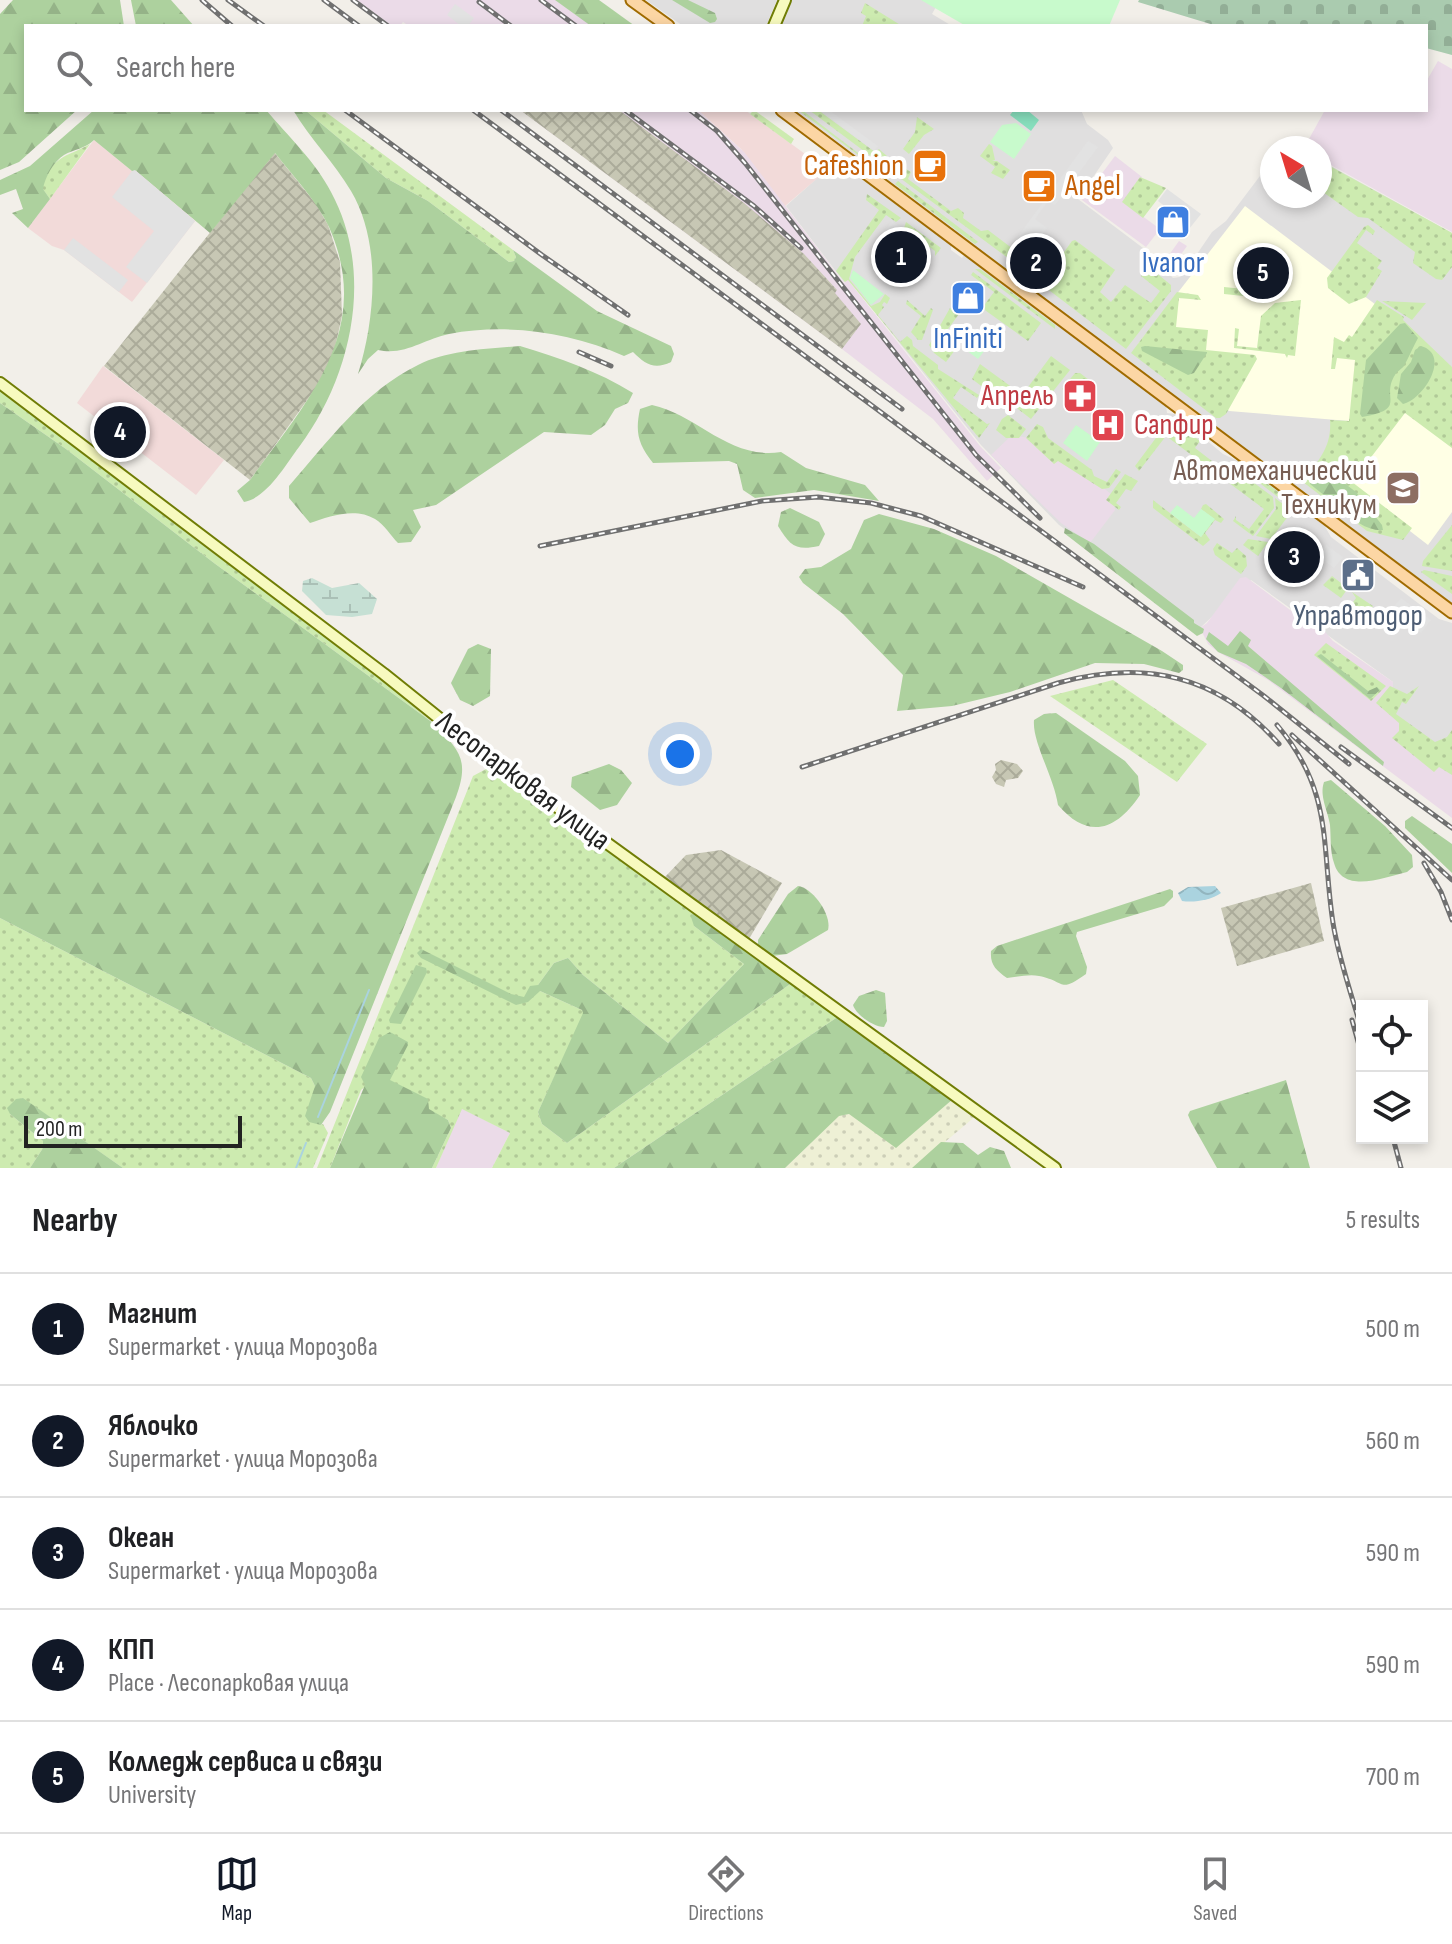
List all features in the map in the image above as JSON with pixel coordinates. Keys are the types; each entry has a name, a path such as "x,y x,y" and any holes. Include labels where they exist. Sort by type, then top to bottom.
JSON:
{"main road":[{"path":"632,0 665,24"},
{"path":"785,112 1452,612"}],"street":[{"path":"775,24 785,0"},
{"name":"Лесопарковая улица","path":"0,383 384,674 480,751 1055,1168"}],"shaded area":[{"path":"357,0 557,0 590,24 403,22 389,24"},
{"path":"646,0 777,0 767,24 680,24"},
{"path":"790,0 929,0 937,5 932,14 949,24 781,24"},
{"path":"455,4 474,18 470,24 458,24 447,15"},
{"path":"1438,61 1452,69 1452,232 1332,166 1332,136 1311,136 1324,112 1428,112 1428,78"},
{"path":"523,112 700,112 745,153 844,283 848,280 980,446 1001,468 987,481 933,419"},
{"path":"523,112 622,112 744,203 804,254 837,290 835,293 861,324 842,349"},
{"path":"700,112 748,112 827,170 785,206 741,149"},
{"path":"798,112 1082,112 1087,124 1108,140 1113,148 1078,199 1147,251 1173,278 1184,273 1212,232 1226,221 1260,176 1260,208 1332,208 1332,167 1452,233 1452,603"},
{"path":"822,112 832,112 878,146 874,151"},
{"path":"94,140 195,221 132,302 64,250 52,246 28,228"},
{"path":"1088,141 1098,147 1055,205 1048,201 1035,219 1047,228 1029,253 1014,242"},
{"path":"274,152 316,204 328,225 340,262 342,316 334,352 320,382 250,480 104,366"},
{"path":"1115,156 1142,177 1123,202 1160,229 1146,247 1082,200"},
{"path":"834,163 852,172 951,245 951,250 982,268 1166,406 1167,413 1175,414 1223,454 1240,462 1291,500 1297,511 1307,512 1324,525 1331,537 1439,619 1452,623 1452,758 1383,708 1393,682 1251,580 1200,628 1059,525 981,445 849,280 844,282 786,206"},
{"path":"135,170 195,221 147,283 126,267 154,231 112,197"},
{"path":"1167,189 1201,214 1181,239 1177,236 1187,223 1158,201"},
{"path":"1245,206 1400,323 1349,421 1229,411 1138,344"},
{"path":"892,221 935,252 923,269 880,237"},
{"path":"73,238 128,280 119,292 64,250"},
{"path":"1179,241 1187,246 1172,267 1164,262"},
{"path":"103,366 224,460 196,495 77,403"},
{"name":"Автомеханический Техникум","path":"1405,411 1452,447 1452,512 1428,545 1322,463"},
{"path":"1012,435 1029,438 1083,470 1113,496 1115,510 1090,543 1061,523 991,455"},
{"path":"1297,525 1318,541 1310,553 1288,537"},
{"path":"1326,545 1343,557 1334,568 1318,556"},
{"path":"1246,577 1309,624 1320,626 1333,641 1393,682 1393,692 1383,708 1452,758 1452,818 1268,680 1208,644 1200,628 1240,578"},
{"path":"1401,598 1431,620 1421,633 1391,610"},
{"path":"1001,760 1017,764 1023,771 1018,778 1006,780 1004,787 996,784 992,777 995,764"},
{"path":"721,850 782,883 749,939 664,878 686,855"},
{"path":"1311,883 1324,941 1237,966 1221,908"},
{"path":"953,1099 977,1115 914,1168 785,1168 839,1115 850,1114 896,1147"},
{"path":"461,1108 510,1133 492,1168 436,1168"}],"green space":[{"path":"13,0 120,0 124,24 24,24 24,112 75,112 19,162 0,170 0,14"},
{"path":"131,0 171,0 192,24 136,24"},
{"path":"555,0 599,0 632,24 588,24"},
{"path":"672,0 688,0 715,13 717,19 710,23"},
{"path":"921,0 1120,0 1110,24 963,24"},
{"path":"1452,0 1452,55 1428,49 1428,24 1210,24 1138,2"},
{"path":"865,3 899,24 863,24 866,16 861,13"},
{"path":"92,112 268,112 317,170 331,192 344,223 352,256 354,290 351,323 333,389 299,447 260,494 244,502 237,491 250,480 312,393 328,363 339,332 344,299 341,265 329,227 311,198 275,153 210,233 94,140 64,155 53,165 43,189 50,199 28,228 12,213 23,209 16,189 0,195 0,180 30,166"},
{"path":"294,112 307,112 386,178 428,201 509,262 516,257 513,250 597,311 671,346 674,354 671,362 655,366 633,352 624,356 560,336 493,329 440,336 397,351 378,350 358,374 371,306 368,234 351,191"},
{"path":"307,112 326,112 513,250 514,261 509,262 428,201 386,178"},
{"path":"757,112 794,139 791,144 750,114"},
{"path":"801,112 805,112 877,169"},
{"path":"812,112 821,112 875,152 879,149 887,156 883,161 876,160"},
{"path":"1012,112 1029,112 1039,120 1031,131 1010,115"},
{"path":"917,117 934,129 924,135 909,154 903,149 915,132"},
{"path":"1016,123 1031,134 1014,159 990,142 1002,125"},
{"path":"90,144 50,199 42,188 50,169 60,159"},
{"path":"989,144 995,160 992,161 1010,170 1003,179 991,173 995,167 980,156"},
{"path":"1332,167 1452,233 1452,267 1442,280 1436,279 1413,263 1415,252 1368,218 1358,217 1332,199"},
{"path":"906,169 911,172 908,179 951,211 958,208 964,213 963,218 981,231 988,230 1021,255 1020,264 900,178"},
{"path":"1140,177 1166,188 1143,218 1122,202"},
{"path":"898,181 978,242 975,244 895,184"},
{"path":"867,194 901,218 896,222 886,215 855,257 849,279 871,306 880,302 885,294 890,298 887,304 884,302 878,315 900,342 907,336 913,346 938,365 938,369 979,395 977,398 961,387 953,398 987,424 990,423 979,438 848,280 845,282 836,271 879,210 866,200"},
{"path":"906,222 941,248 935,256 935,251 904,228"},
{"path":"1368,225 1375,231 1373,235 1366,230 1357,243 1382,261 1377,268 1382,271 1366,297 1349,304 1328,288 1327,278"},
{"path":"1075,240 1115,270 1100,292 1111,302 1125,285 1151,303 1160,291 1141,276 1149,267 1171,285 1171,291 1126,349 1041,284"},
{"path":"975,269 980,269 1055,325 1055,329"},
{"path":"853,270 884,294 871,305 850,278"},
{"path":"973,272 1041,323 1028,341 982,308 994,292 971,275"},
{"path":"1224,287 1264,291 1263,298 1224,294"},
{"path":"1177,292 1198,295 1201,300 1179,298 1176,327 1208,330 1206,350 1255,355 1257,359 1226,414 1220,418 1131,353"},
{"path":"907,300 925,316 931,308 933,310 922,340 911,332 921,316 906,304"},
{"path":"1301,300 1295,356 1288,355 1287,358 1285,354 1234,348 1235,328 1239,329 1237,346 1257,348 1261,316 1275,303"},
{"path":"1377,300 1404,317 1403,320 1452,367 1452,448 1405,413 1352,482 1412,528 1403,540 1367,531 1303,482 1326,446 1330,420 1349,421 1355,360 1337,358 1335,369 1331,369 1334,337 1344,342 1349,335 1352,337"},
{"path":"1382,301 1426,303 1412,320"},
{"path":"950,308 959,314 940,340 952,349 956,344 958,346 946,362 929,345"},
{"path":"1405,323 1418,338 1404,366 1391,383 1389,406 1376,414 1362,417 1366,360 1400,324"},
{"path":"976,337 988,346 978,359 966,350"},
{"path":"520,346 564,360 633,393 628,403 615,409 605,425 591,435 544,432 436,505 413,510 421,527 411,542 398,543 378,521 368,515 334,515 310,523 289,498 289,486 332,436 363,403 399,376 442,356"},
{"path":"1421,346 1430,351 1434,358 1431,377 1419,395 1403,404 1397,398 1401,374 1411,362 1415,350"},
{"path":"1141,347 1207,353 1194,373 1188,375 1142,351"},
{"path":"1051,356 1070,370 1031,419 1014,406"},
{"path":"980,364 1013,388 1005,399 1000,400 972,379"},
{"path":"1075,373 1080,373 1093,383 1084,395 1077,390 1072,397 1062,389"},
{"path":"0,390 360,661 433,723 0,403"},
{"path":"0,403 433,723 460,756 462,773 456,797 330,1112 321,1125 309,1122 305,1116 315,1086 311,1078 0,918"},
{"path":"652,405 669,410 729,443 762,453 781,452 806,468 865,485 879,501 814,490 755,498 743,490 737,464 729,461 653,463 641,444 638,424 640,409"},
{"path":"1008,415 1026,429 1019,438 1006,438 996,430"},
{"path":"1170,419 1200,441 1195,448 1221,468 1226,462 1273,497 1274,508 1253,536 1233,521 1236,516 1236,520 1249,529 1264,509 1166,436 1139,471 1135,466"},
{"path":"1037,424 1043,427 1048,438 1092,470 1094,476 1107,482 1116,469 1121,472 1109,488 1102,489 1058,461 1054,464 1026,438"},
{"path":"1076,425 1100,442 1087,461 1063,443"},
{"path":"1240,463 1290,501 1287,504 1236,465"},
{"path":"1319,467 1356,492 1383,530 1357,522 1345,513 1338,502 1330,500 1310,484 1311,474"},
{"path":"1125,474 1138,481 1131,491 1126,489 1116,503 1121,507 1119,510 1106,500"},
{"path":"1275,498 1292,511 1271,539 1256,536 1276,509"},
{"path":"1153,500 1201,537 1214,519 1201,509 1203,505 1206,504 1224,519 1221,523 1215,520 1205,533 1210,540 1203,546 1153,508"},
{"path":"1177,505 1194,518 1201,509 1215,519 1201,537 1170,513"},
{"path":"790,508 819,522 825,534 819,546 799,547 786,538 778,526 781,512"},
{"path":"879,514 934,529 996,556 1162,651 1183,665 1183,670 1179,673 1144,664 1095,663 1010,692 952,706 897,711 903,675 843,614 799,577 805,569 821,567 851,549 864,520"},
{"path":"1452,525 1452,571 1422,566 1423,561"},
{"path":"1065,528 1094,544 1194,620 1204,629 1203,633 1197,636 1064,533"},
{"path":"1248,539 1268,542 1258,556 1243,545"},
{"path":"1217,543 1232,553 1237,548 1246,556 1247,566 1241,574 1215,555 1213,549"},
{"path":"1421,572 1452,576 1452,594"},
{"path":"1332,576 1350,590 1341,598 1323,585"},
{"path":"312,578 332,588 359,583 377,599 372,614 352,617 326,615 302,591 303,581"},
{"path":"1352,592 1373,606 1366,617 1351,605 1356,598"},
{"path":"1240,631 1251,640 1248,646 1384,762 1383,766 1281,688 1246,664 1218,652 1206,639 1209,632 1228,646"},
{"path":"1326,643 1386,686 1371,701 1314,655"},
{"path":"478,644 491,649 490,696 473,706 460,700 451,683 468,649"},
{"path":"1321,654 1368,691 1377,687 1380,690 1370,699 1317,656"},
{"path":"1113,680 1207,744 1177,782 1050,696"},
{"path":"1390,686 1407,694 1419,686 1406,704 1402,702 1396,714 1435,742 1447,737 1452,730 1452,775 1439,767 1434,772 1392,738 1399,731 1399,723 1376,703"},
{"path":"1056,713 1125,761 1138,776 1140,795 1121,817 1111,823 1091,827 1069,816 1058,805 1034,729 1034,720 1044,714"},
{"path":"609,764 621,770 632,783 617,805 600,810 571,787 572,777"},
{"path":"488,768 533,796 695,912 694,926 744,964 668,1043 583,975 568,958 554,963 538,985 540,991 584,1013 538,1112 542,1124 567,1143 793,982 839,1016 614,1168 492,1168 510,1133 462,1109 436,1168 432,1168 451,1128 448,1120 371,1082 361,1090 330,1168 317,1168 473,776"},
{"path":"1331,780 1385,826 1412,855 1413,867 1407,872 1366,881 1346,879 1339,873 1331,849 1330,825 1323,793 1324,782"},
{"path":"1412,816 1452,844 1452,873 1405,828 1405,821"},
{"path":"798,886 810,892 820,903 827,917 828,930 787,954 772,956 758,944 758,940 788,894"},
{"path":"1170,889 1173,897 1164,906 1077,932 1087,967 1086,974 1071,983 1066,985 1035,975 1007,978 993,964 991,951 997,946"},
{"path":"695,912 793,982 567,1143 542,1124 538,1112 582,1010 540,991 528,1002 516,1005 421,958 417,953 421,949 511,994 524,997 530,986 538,985 554,963 568,958 583,975 668,1043 744,964 694,926 691,917"},
{"path":"0,918 311,1078 315,1086 320,1125 323,1124 328,1133 313,1168 123,1168 22,1098 10,1114 43,1141 43,1148 30,1168 0,1168"},
{"path":"416,965 426,968 427,972 401,1024 390,1023 389,1020"},
{"path":"876,990 885,993 887,1021 884,1027 866,1020 853,1005 859,996"},
{"path":"839,1016 953,1099 896,1148 849,1114 839,1116 785,1168 614,1168"},
{"path":"390,1032 408,1042 408,1045 390,1080 428,1099 429,1109 448,1120 451,1128 432,1168 330,1168 365,1085 361,1077 379,1038"},
{"path":"1286,1080 1310,1168 1217,1168 1191,1122 1190,1111"},
{"path":"23,1098 123,1168 30,1168 43,1148 43,1141 7,1108 16,1099"},
{"path":"941,1142 963,1143 978,1155 990,1147 1004,1151 1011,1168 912,1168"}],"water":[{"path":"1215,886 1221,893 1192,902 1182,901 1178,893 1188,887"}],"waterway":[{"path":"318,1117 369,990"},
{"path":"296,1168 306,1143"}],"railway":[{"path":"202,0 230,24"},
{"path":"228,0 261,24"},
{"path":"324,0 356,24"},
{"path":"353,0 385,24"},
{"path":"541,0 573,24"},
{"path":"479,2 508,24"},
{"path":"348,112 628,315"},
{"path":"476,112 1264,696 1349,764"},
{"path":"504,112 902,409"},
{"path":"628,112 754,206 801,248"},
{"path":"693,112 717,131 745,163 976,455 1040,518"},
{"path":"579,352 611,366"},
{"path":"540,546 762,501 818,497 871,503 921,516 1083,587"},
{"path":"802,767 1058,683 1121,673 1150,674 1205,688 1231,702 1279,744"},
{"path":"1277,725 1308,773 1317,797 1336,937 1356,1011"},
{"path":"1292,735 1452,880"},
{"path":"1341,747 1452,828"},
{"path":"1424,863 1441,892 1452,920"},
{"path":"1352,1020 1356,1034"},
{"path":"1395,1144 1401,1168"}],"place":[{"name":"Cafeshion","path":"930,166"},
{"name":"Angel","path":"1039,186"},
{"name":"Ivanor","path":"1173,222"},
{"name":"Магнит","path":"901,257"},
{"name":"Яблочко","path":"1036,263"},
{"name":"Колледж сервиса и связи","path":"1263,273"},
{"name":"InFiniti","path":"968,298"},
{"name":"Апрель","path":"1080,396"},
{"name":"Сапфир","path":"1108,425"},
{"name":"КПП","path":"120,432"},
{"name":"Автомеханический Техникум","path":"1403,488"},
{"name":"Океан","path":"1294,557"},
{"name":"Управтодор","path":"1358,575"}]}
